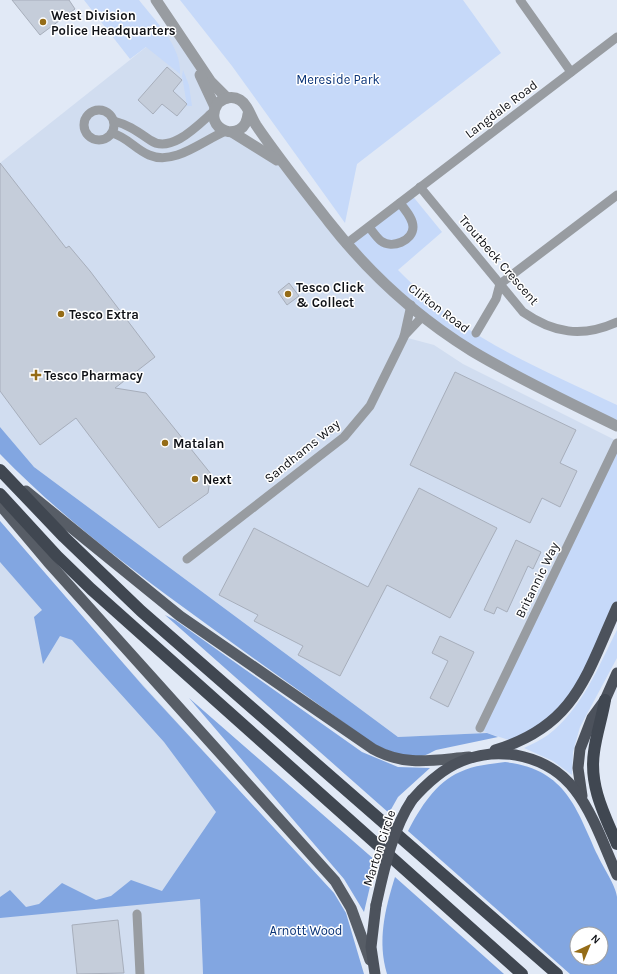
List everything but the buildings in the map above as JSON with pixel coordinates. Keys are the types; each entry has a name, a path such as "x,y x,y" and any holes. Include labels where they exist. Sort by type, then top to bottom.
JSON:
{"highway":[{"path":"0,469 61,534 141,611 557,974"},
{"path":"0,494 57,556 101,598 522,974"},
{"path":"477,756 523,741 544,728 562,713 577,694 617,607"},
{"path":"585,806 578,779 580,748 592,718 605,700 617,674"},
{"path":"605,700 594,753 593,768 597,798 617,844"},
{"name":"Marton Circle","path":"374,971 371,933 376,905 395,838 404,814 412,800 439,774 461,761 477,756 512,754 536,760 568,782 585,806 617,875"}],"main road":[{"path":"0,469 180,616 384,756 407,761 477,756"},
{"path":"0,505 48,562 335,881 351,908 374,971"}],"street":[{"name":"Clifton Road","path":"156,0 210,82 227,98 237,98 241,101 247,109 248,114 282,164 346,244 379,279 423,316 472,350 517,376 617,426"},
{"path":"520,0 571,72"},
{"name":"Langdale Road","path":"346,244 617,37"},
{"name":"Clifton Road","path":"187,45 214,109 215,123 282,164"},
{"path":"114,121 112,133 106,139 95,140 87,134 84,123 90,112 101,109 106,111 114,121 136,130 158,144 169,144 186,134 214,109 218,103 227,98"},
{"path":"112,133 121,136 149,155 170,158 183,154 210,137 242,128 248,119 248,114"},
{"name":"Troutbeck Crescent","path":"420,187 523,312 539,323 554,329 570,332 590,330 617,322"},
{"path":"476,333 496,299 500,284 617,195"},
{"path":"369,227 385,244 394,245 403,241 410,234 413,226 411,219 400,203"},
{"name":"Sandhams Way","path":"187,559 344,437 370,406 404,337 411,305"},
{"name":"Sandhams Way","path":"404,337 423,316"},
{"name":"Britannic Way","path":"480,728 617,443"},
{"path":"137,914 140,974"}],"shaded area":[{"path":"174,25 208,94 214,120 282,164 304,190 411,305 404,337 434,345 463,364 617,441 480,728 487,733 398,737 34,467 0,427 0,163"},
{"path":"0,521 92,629 238,789 200,899 203,974 0,974"}],"green space":[{"path":"84,0 139,0 160,25 172,44 177,54 180,74 146,47 130,59"},
{"name":"Mereside Park","path":"180,0 463,0 501,53 357,164 345,223 232,66"},
{"path":"183,70 189,85 192,106 187,106 182,76"},
{"path":"411,194 442,232 398,270 418,290 455,320 474,333 534,366 617,405 617,426 445,332 346,244"},
{"path":"0,427 34,467 398,737 487,733 498,737 436,750 429,754 414,757 384,749 372,743 159,589 111,553 65,515 0,454"},
{"path":"617,444 617,607 599,646 553,721 509,740 487,733 480,728"},
{"name":"Arnott Wood","path":"0,521 143,686 334,893 346,913 364,974 203,974 200,899 0,918 0,897 10,890 26,907 39,904 62,883 96,900 111,896 131,880 162,891 216,812 164,742 72,640 60,636 43,664 34,617 42,610 0,562"},
{"path":"165,615 175,620 362,752 398,767 430,768 398,797 389,813"},
{"path":"617,630 617,658 580,727 573,752 572,775 553,761 524,748 548,735 560,725 570,713 580,700 596,673"},
{"path":"189,698 376,861 364,912 344,879"},
{"path":"505,762 526,766 542,773 555,782 575,807 616,893 617,974 570,974 408,831 423,805 443,782 451,776 477,766"},
{"path":"395,877 504,974 387,974 384,962 382,937 385,913"}],"place":[{"name":"West Division Police Headquarters","path":"43,22"},
{"name":"Tesco Click & Collect","path":"288,294"},
{"name":"Tesco Extra","path":"61,314"},
{"name":"Tesco Pharmacy","path":"36,375"},
{"name":"Matalan","path":"165,443"},
{"name":"Next","path":"195,479"}]}
